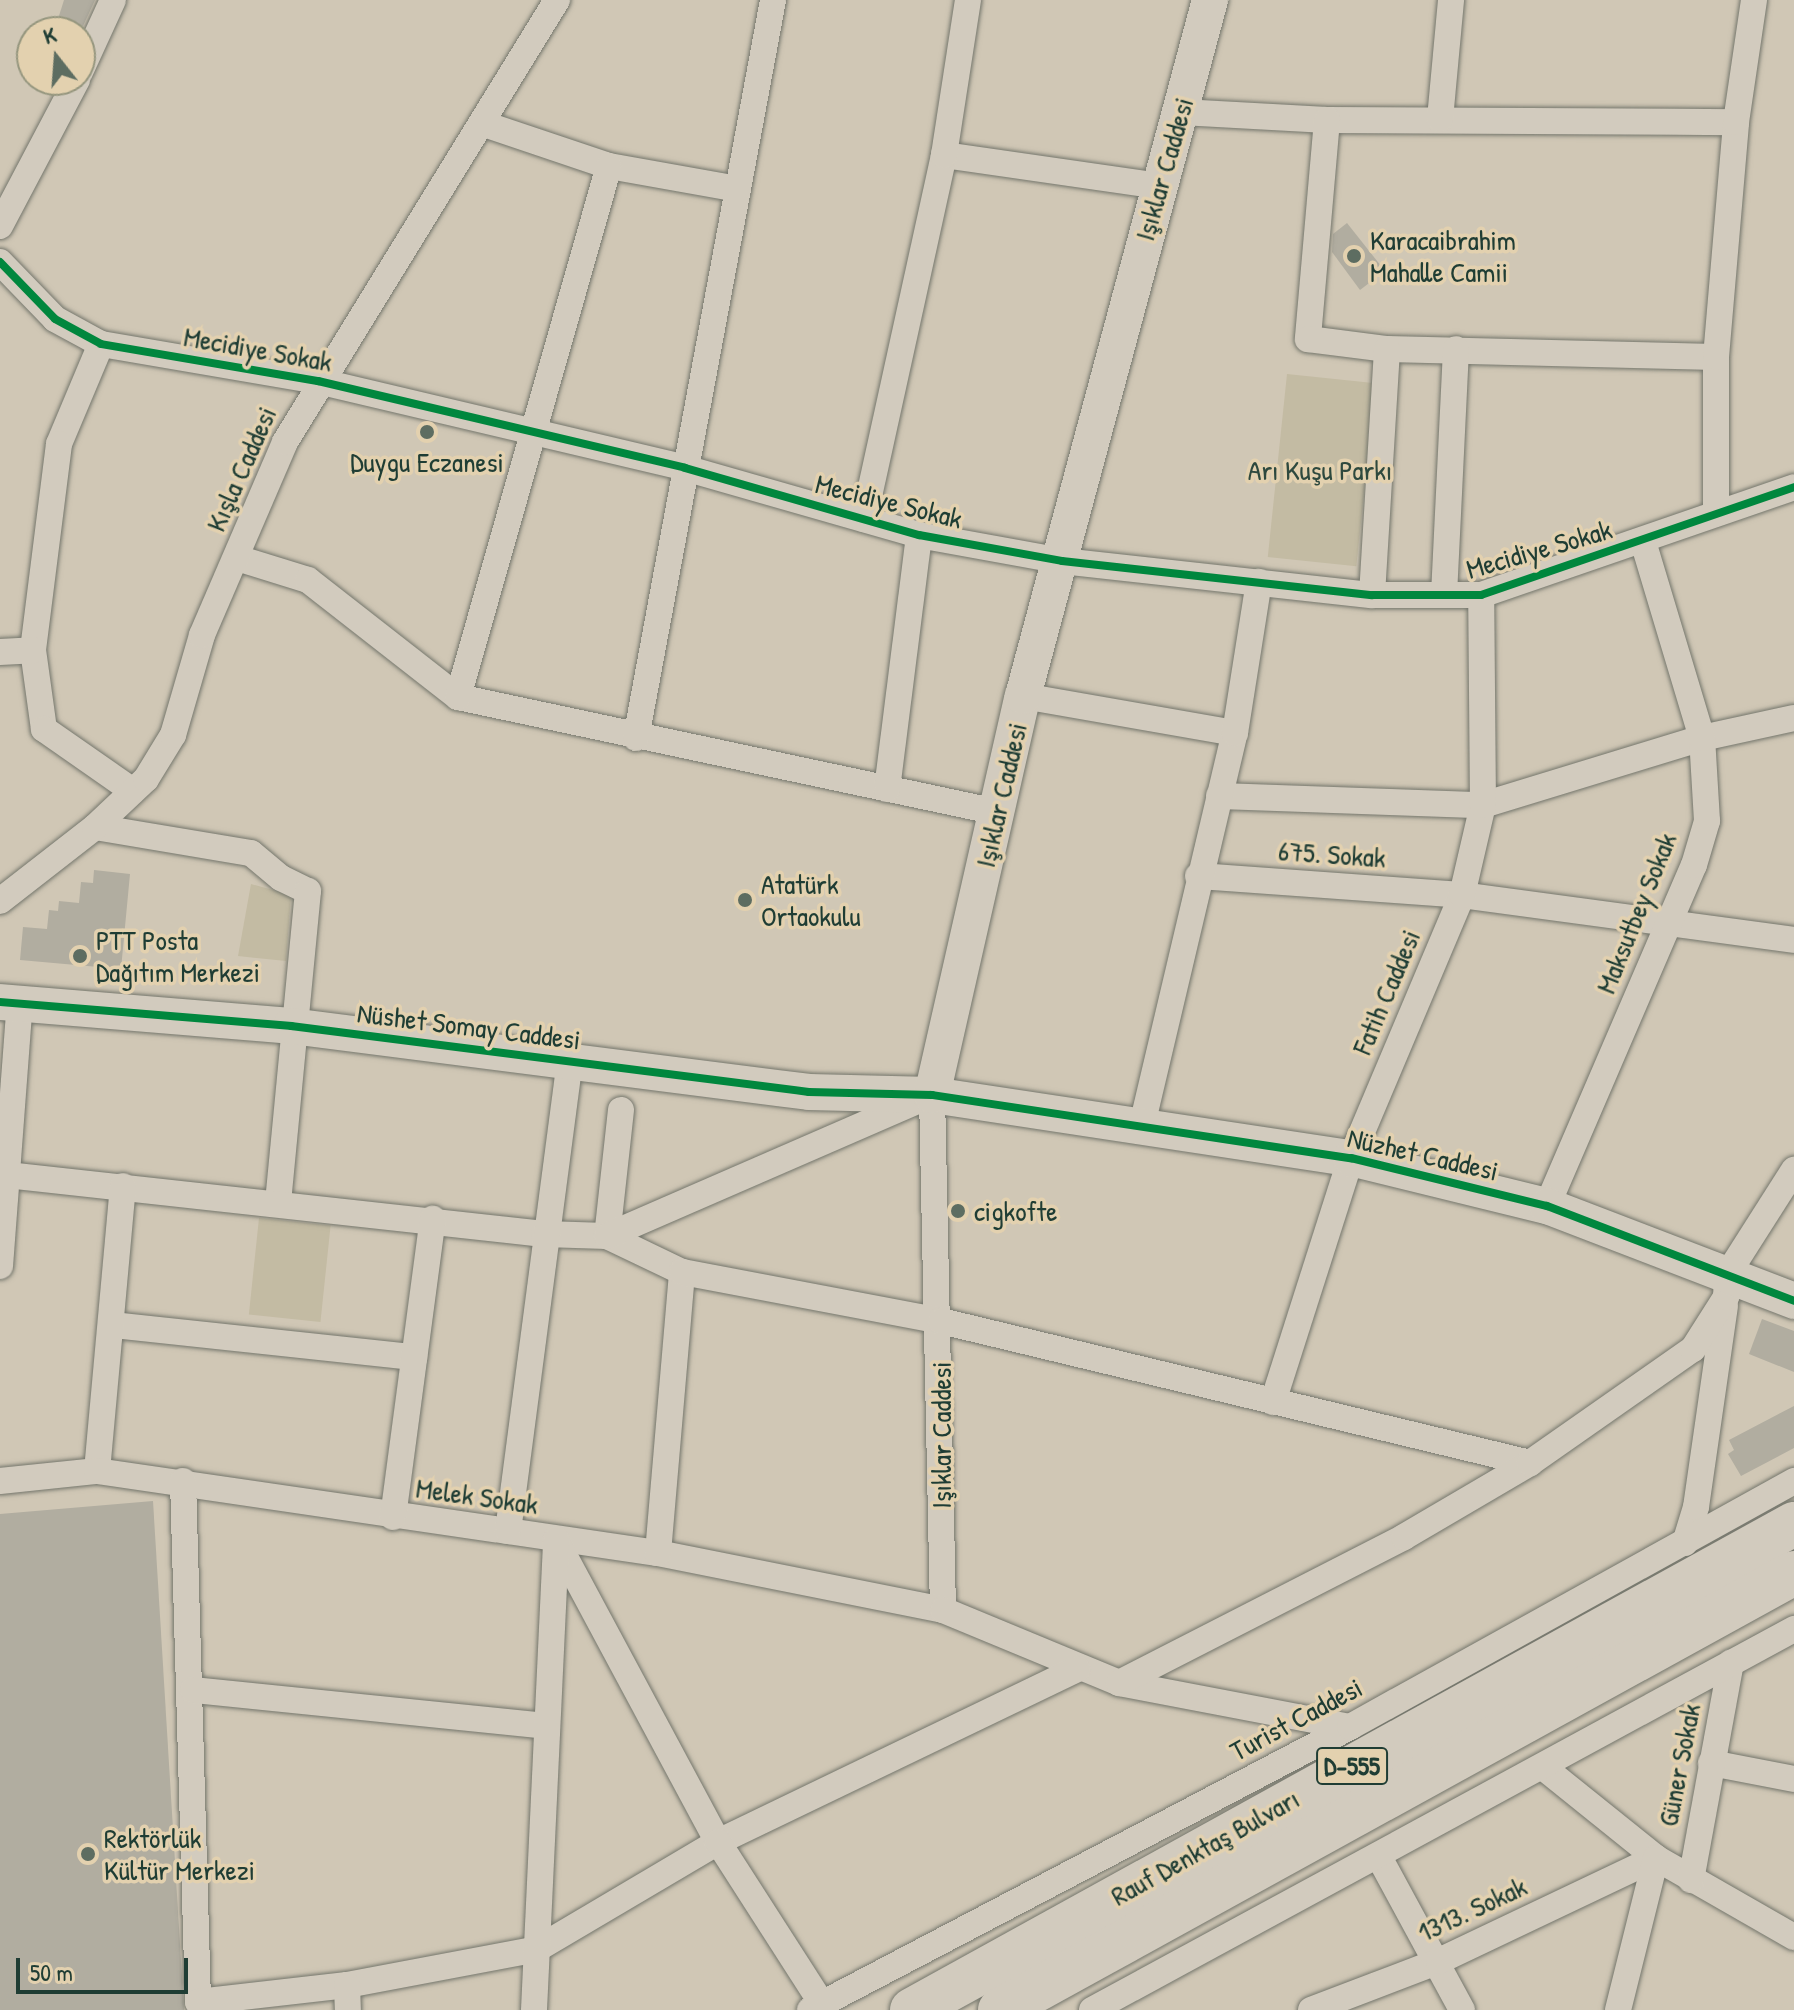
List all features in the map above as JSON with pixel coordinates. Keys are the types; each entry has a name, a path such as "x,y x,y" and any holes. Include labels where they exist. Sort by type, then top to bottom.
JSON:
{"highway":[{"name":"Rauf Denktaş Bulvarı","path":"912,2010 1794,1524"},
{"name":"Rauf Denktaş Bulvarı","path":"1000,2010 1794,1573"}],"street":[{"path":"96,37 113,0"},
{"name":"Kışla Caddesi","path":"0,901 95,827 133,791 173,735 202,635 285,442 318,381 484,124 557,0"},
{"path":"636,738 773,0"},
{"path":"864,519 944,155 968,0"},
{"name":"Işıklar Caddesi","path":"943,1610 941,1321 932,1095 1023,696 1062,561 1105,378 1210,0"},
{"path":"1440,119 1451,0"},
{"path":"1716,513 1716,357 1736,122 1754,0"},
{"path":"0,226 69,96"},
{"path":"1181,112 1327,120 1736,122"},
{"path":"1327,120 1308,339 1387,349 1716,357"},
{"path":"484,124 609,166 738,189"},
{"path":"944,155 1160,186"},
{"path":"458,697 609,166"},
{"name":"Mecidiye Sokak","path":"0,262 55,319 101,344 318,381 685,468 919,535 1062,561 1372,595 1481,595 1794,487"},
{"path":"101,344 59,444 33,650 44,729 133,791"},
{"path":"1372,595 1387,349"},
{"path":"1444,595 1456,349"},
{"path":"887,789 919,535"},
{"name":"Maksutbey Sokak","path":"1547,1206 1668,925 1707,821 1702,738 1643,541"},
{"path":"237,558 308,580 458,697 636,738 997,812"},
{"path":"1142,1125 1198,876 1235,733 1259,582"},
{"name":"Fatih Caddesi","path":"1273,1402 1351,1158 1462,895 1483,805 1481,595"},
{"path":"0,652 33,650"},
{"path":"1023,696 1235,733"},
{"path":"1219,796 1483,805 1702,738 1794,718"},
{"path":"95,827 251,853 308,891 291,1026 278,1201"},
{"name":"675. Sokak","path":"1198,876 1462,895 1794,940"},
{"path":"0,1266 7,1175 10,1002"},
{"name":"Nüshet Somay Caddesi","path":"10,1002 291,1026 809,1092 932,1095"},
{"path":"508,1531 544,1234 570,1061"},
{"path":"607,1236 932,1095"},
{"name":"Nüzhet Caddesi","path":"932,1095 1351,1158 1547,1206 1727,1286 1794,1301"},
{"path":"607,1236 621,1110"},
{"path":"1119,1683 1404,1537 1530,1463 1693,1349 1794,1170"},
{"path":"7,1175 278,1201 544,1234 607,1236 682,1272 941,1321 1530,1463"},
{"path":"97,1471 113,1325 123,1186"},
{"path":"393,1517 433,1219"},
{"path":"658,1553 682,1272"},
{"path":"1685,1543 1696,1507 1727,1286"},
{"path":"113,1325 414,1357"},
{"name":"Melek Sokak","path":"0,1481 97,1471 183,1481 393,1517 658,1553 943,1610 1077,1669 1119,1683 1350,1727"},
{"path":"183,1481 193,1690 198,2006 348,1997 537,1949 718,1842 1077,1669"},
{"name":"Turist Caddesi","path":"816,2007 1350,1727 1794,1481"},
{"path":"534,2010 556,1540"},
{"path":"556,1540 718,1842 816,2007"},
{"path":"1092,2010 1138,1998 1379,1857 1794,1629"},
{"name":"Güner Sokak","path":"1691,1880 1731,1663"},
{"path":"193,1690 545,1726"},
{"path":"1711,1763 1794,1779"},
{"path":"1543,1767 1656,1858 1794,1937"},
{"path":"1379,1857 1439,1961 1462,2010"},
{"path":"1618,2010 1656,1858"},
{"name":"1313. Sokak","path":"1311,2010 1439,1961 1656,1858"}],"green space":[{"name":"Arı Kuşu Parkı","path":"1287,374 1376,383 1356,566 1268,557"},
{"path":"251,884 291,895 286,961 238,956"},
{"path":"259,1218 331,1226 320,1322 249,1314"}],"building":[{"path":"64,0 95,0 88,16 59,16"},
{"name":"Karacaibrahim Mahalle Camii","path":"1347,223 1385,271 1360,290 1332,252 1333,234"},
{"path":"94,870 130,874 121,969 20,960 23,927 47,929 49,910 58,911 59,901 79,903 81,882 93,883"},
{"path":"1762,1319 1794,1331 1794,1372 1749,1354"},
{"path":"1794,1406 1794,1448 1741,1476 1728,1454 1734,1450 1729,1440"},
{"name":"Rektörlük Kültür Merkezi","path":"153,1501 184,2010 0,2010 0,1514"}],"cycle path":[{"path":"0,262 55,319 101,344 318,381 685,468 919,535 1062,561 1372,595 1481,595 1794,487"},
{"path":"0,1002 291,1026 809,1092 932,1095 1351,1158 1547,1206 1794,1301"}],"place":[{"name":"Karacaibrahim Mahalle Camii","path":"1354,256"},
{"name":"Duygu Eczanesi","path":"427,432"},
{"name":"Atatürk Ortaokulu","path":"745,900"},
{"name":"PTT Posta Dağıtım Merkezi","path":"80,956"},
{"name":"cigkofte","path":"958,1211"},
{"name":"Rektörlük Kültür Merkezi","path":"88,1854"}]}
